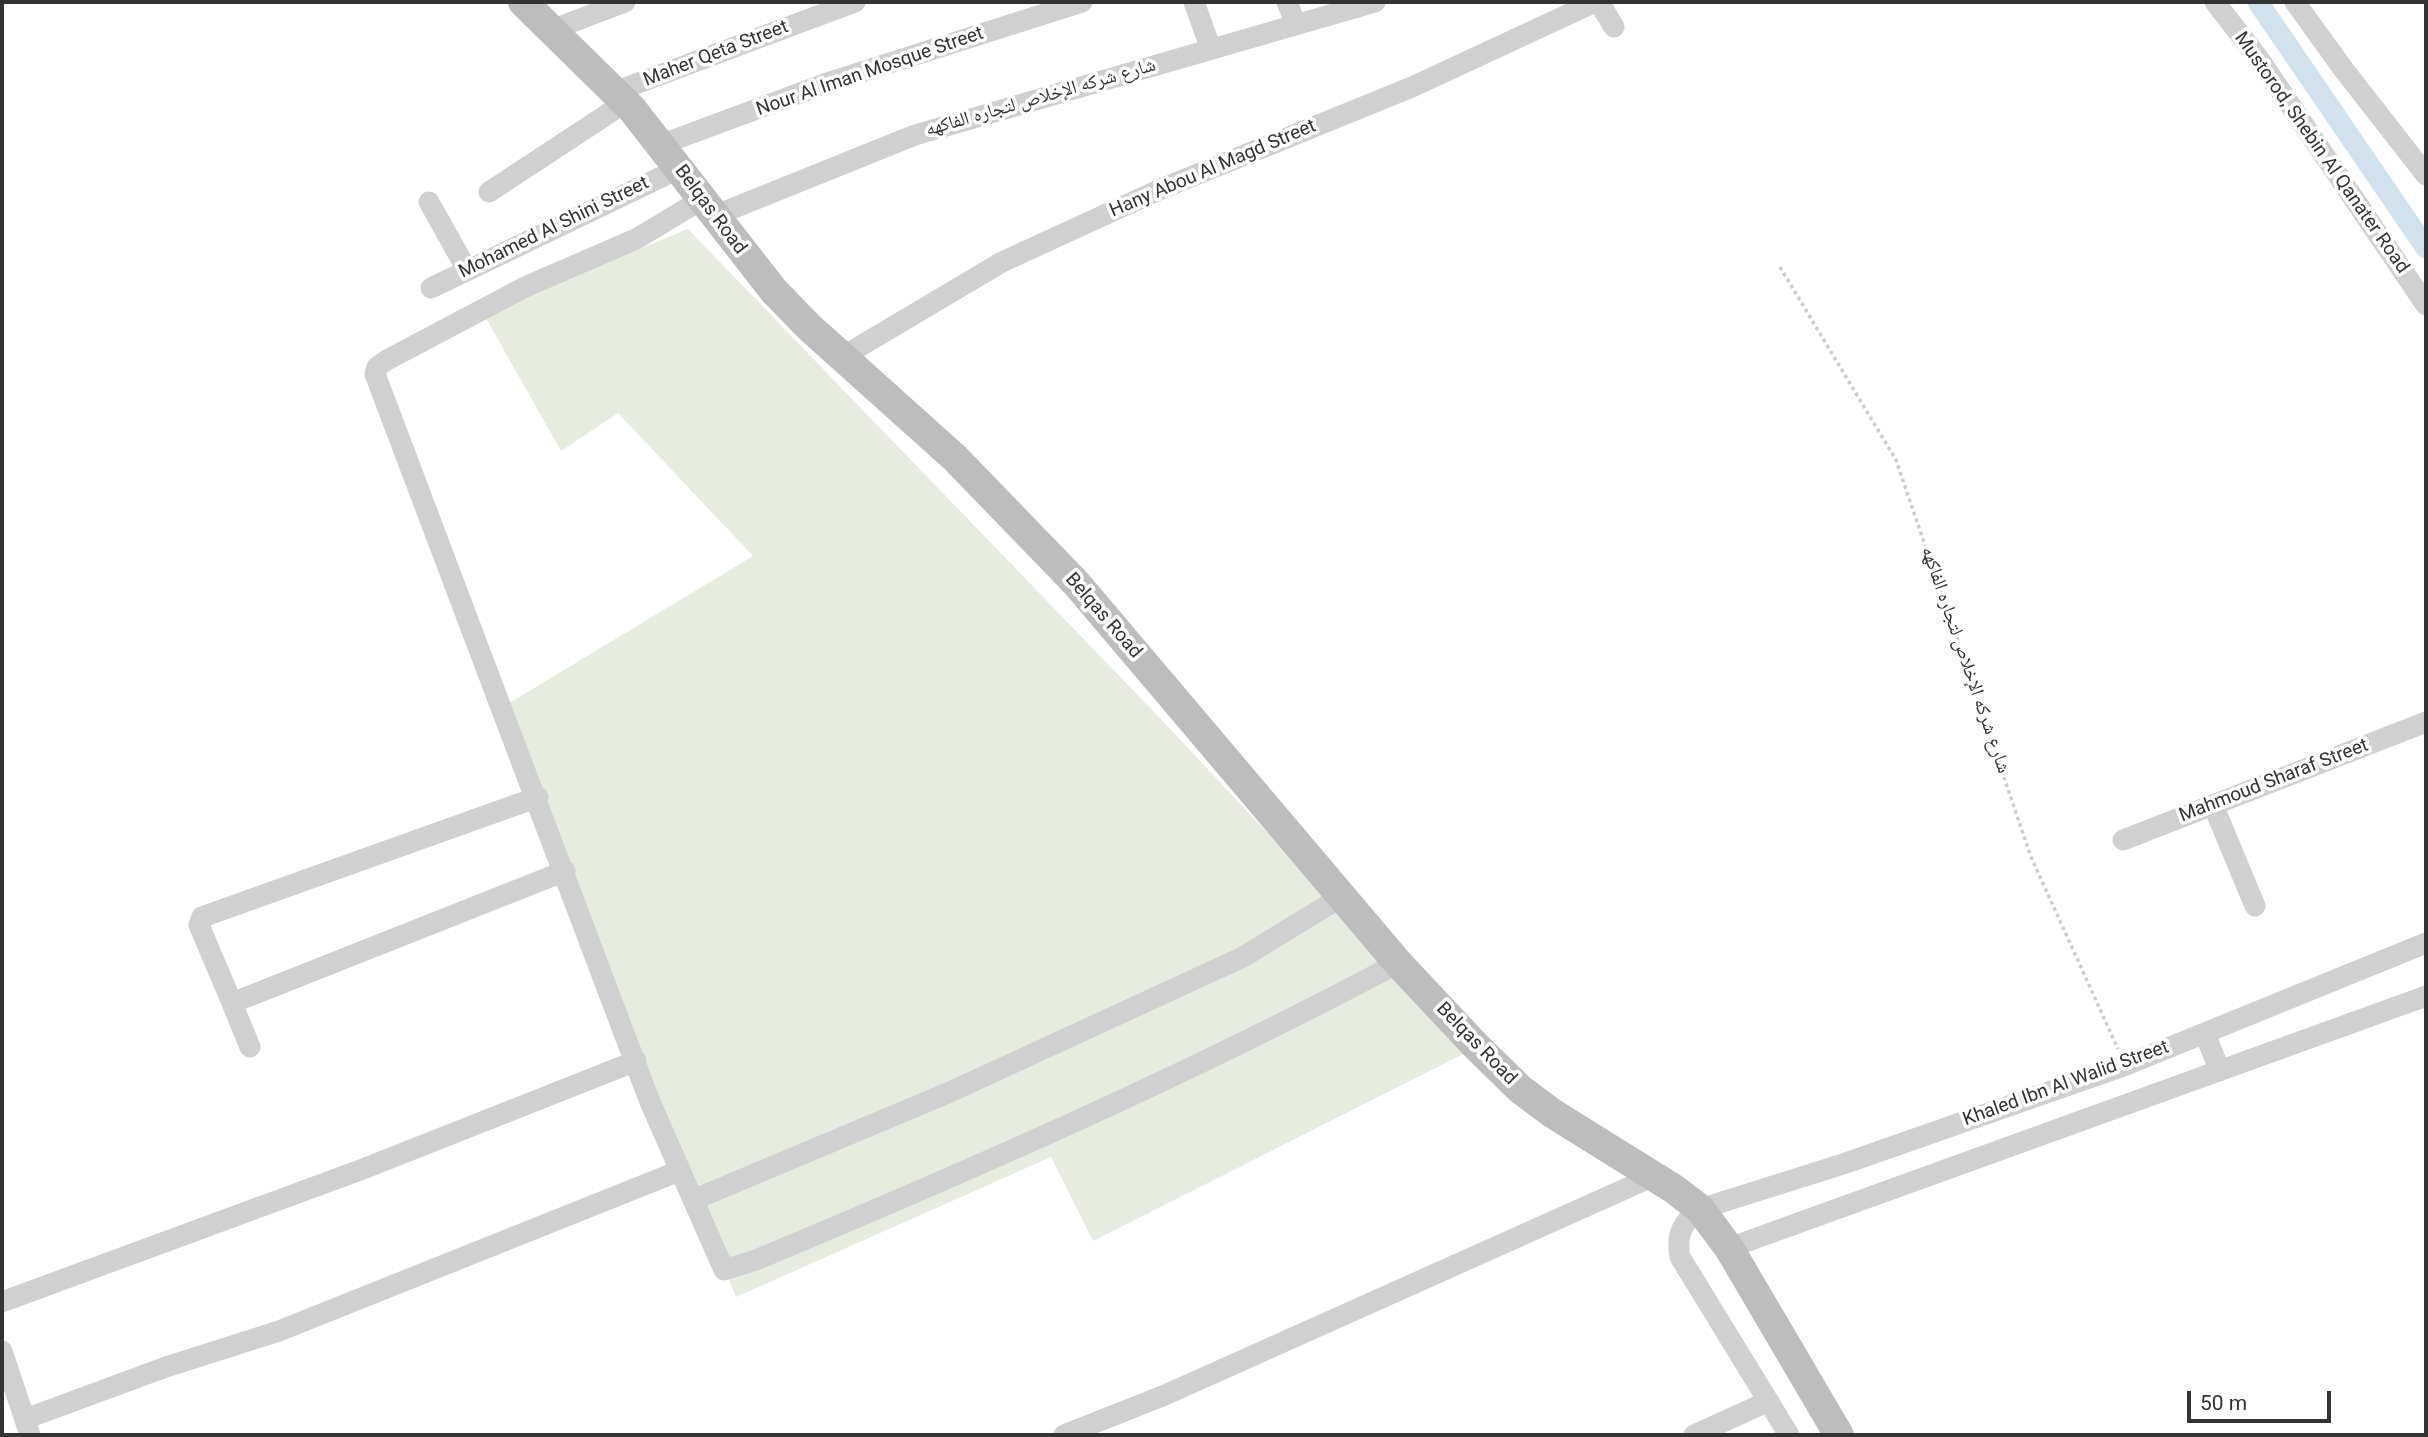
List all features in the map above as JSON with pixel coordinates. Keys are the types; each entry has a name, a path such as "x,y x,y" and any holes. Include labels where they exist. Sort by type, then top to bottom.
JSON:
{"main road":[{"name":"Belqas Road","path":"523,2 554,29 621,97 774,291 842,357 955,458 1076,583 1398,963 1520,1089 1552,1113 1700,1209 1730,1248 1839,1435"}],"street":[{"path":"554,29 625,2"},
{"name":"Maher Qeta Street","path":"489,192 621,97 855,2"},
{"name":"Nour Al Iman Mosque Street","path":"660,145 827,83 1082,2"},
{"path":"1194,2 1211,49"},
{"path":"1287,2 1296,25"},
{"path":"1597,2 1614,27"},
{"name":"Hany Abou Al Magd Street","path":"842,357 1002,262 1161,189 1412,87 1597,2"},
{"name":"Mustorod, Shebin Al Qanater Road","path":"2215,2 2259,59 2426,304"},
{"path":"2295,2 2426,175"},
{"name":"شارع شركه الإخلاص لتجاره الفاكهه","path":"538,797 376,381 377,367 525,287 708,208 915,135 1365,3"},
{"name":"Mohamed Al Shini Street","path":"431,288 678,169"},
{"path":"429,202 467,270"},
{"name":"Mahmoud Sharaf Street","path":"2123,840 2426,722"},
{"path":"250,1047 200,925 202,917 538,797 679,1171 722,1268 731,1269 1013,1151 1292,1020 1398,963"},
{"path":"2213,805 2255,906"},
{"path":"232,1003 565,871"},
{"path":"693,1200 950,1091 1232,962 1341,897"},
{"name":"Khaled Ibn Al Walid Street","path":"1700,1209 1843,1164 2126,1065 2426,943"},
{"path":"1730,1248 2426,996"},
{"path":"2205,1034 2220,1071"},
{"path":"2,1301 363,1169 636,1061"},
{"path":"2,1351 28,1427 292,1326 679,1171"},
{"path":"1064,1435 1165,1395 1654,1177"},
{"path":"1700,1209 1681,1229 1678,1243 1680,1257 1789,1435"},
{"path":"1694,1435 1769,1401"}],"path":[{"name":"شارع شركه الإخلاص لتجاره الفاكهه","path":"1780,267 1896,460 2031,857 2126,1065"}],"shaded area":[{"path":"688,229 1157,715 1471,1050 1093,1241 1051,1157 736,1297 501,708 753,556 618,413 561,451 483,313"}],"waterway":[{"path":"2258,2 2426,248"}]}
